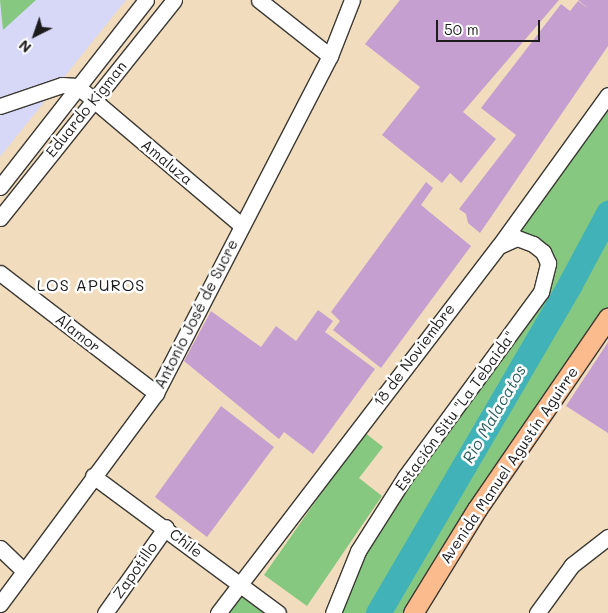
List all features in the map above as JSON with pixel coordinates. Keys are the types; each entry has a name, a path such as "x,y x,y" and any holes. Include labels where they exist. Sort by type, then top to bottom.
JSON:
{"main road":[{"name":"Avenida Manuel Agustín Aguirre","path":"413,613 477,509 608,318"}],"street":[{"name":"Eduardo Kigman","path":"0,187 146,0"},
{"name":"Eduardo Kigman","path":"0,218 174,0"},
{"path":"259,0 330,56"},
{"name":"Antonio José de Sucre","path":"0,604 23,570 156,393 241,225 330,56 352,0"},
{"path":"0,106 62,85 77,86"},
{"name":"Amaluza","path":"77,86 241,225"},
{"name":"18 de Noviembre","path":"218,613 500,246 608,95"},
{"name":"Estación Situ \"La Tebaida\"","path":"332,613 358,551 405,477 541,292 548,263 543,252 533,244 517,238 500,246"},
{"name":"Alamor","path":"0,273 156,393"},
{"name":"Chile","path":"94,476 166,527 278,613"},
{"name":"Zapotillo","path":"105,613 166,527"},
{"path":"537,613 572,565 608,537"},
{"path":"0,548 23,570"}],"shaded area":[{"path":"0,0 126,0 0,157"}],"green space":[{"path":"0,0 36,0 3,30"},
{"path":"608,95 608,318 413,613 333,613 358,551 531,307 543,252 507,241"},
{"path":"364,432 383,447 359,478 382,496 307,606 264,575"},
{"path":"237,589 269,613 219,613"}],"building":[{"path":"400,0 559,0 463,112 496,139 461,183 450,173 442,183 382,135 420,87 365,44"},
{"path":"578,0 608,0 608,46 480,233 468,223 466,214 459,209 516,135 481,108 561,4 570,11 578,1 589,9"},
{"path":"426,182 433,188 421,205 471,246 381,368 333,330 340,321 331,312"},
{"path":"318,310 333,321 325,332 375,369 313,454 284,432 279,439 184,361 211,311 261,347 276,326 296,341"},
{"path":"608,342 608,433 566,406"},
{"path":"221,406 274,447 207,537 155,497"}],"waterway":[{"name":"Rio Malacatos","path":"378,613 570,284 608,213"}],"district":[{"name":"LOS APUROS","path":"91,285"}]}
